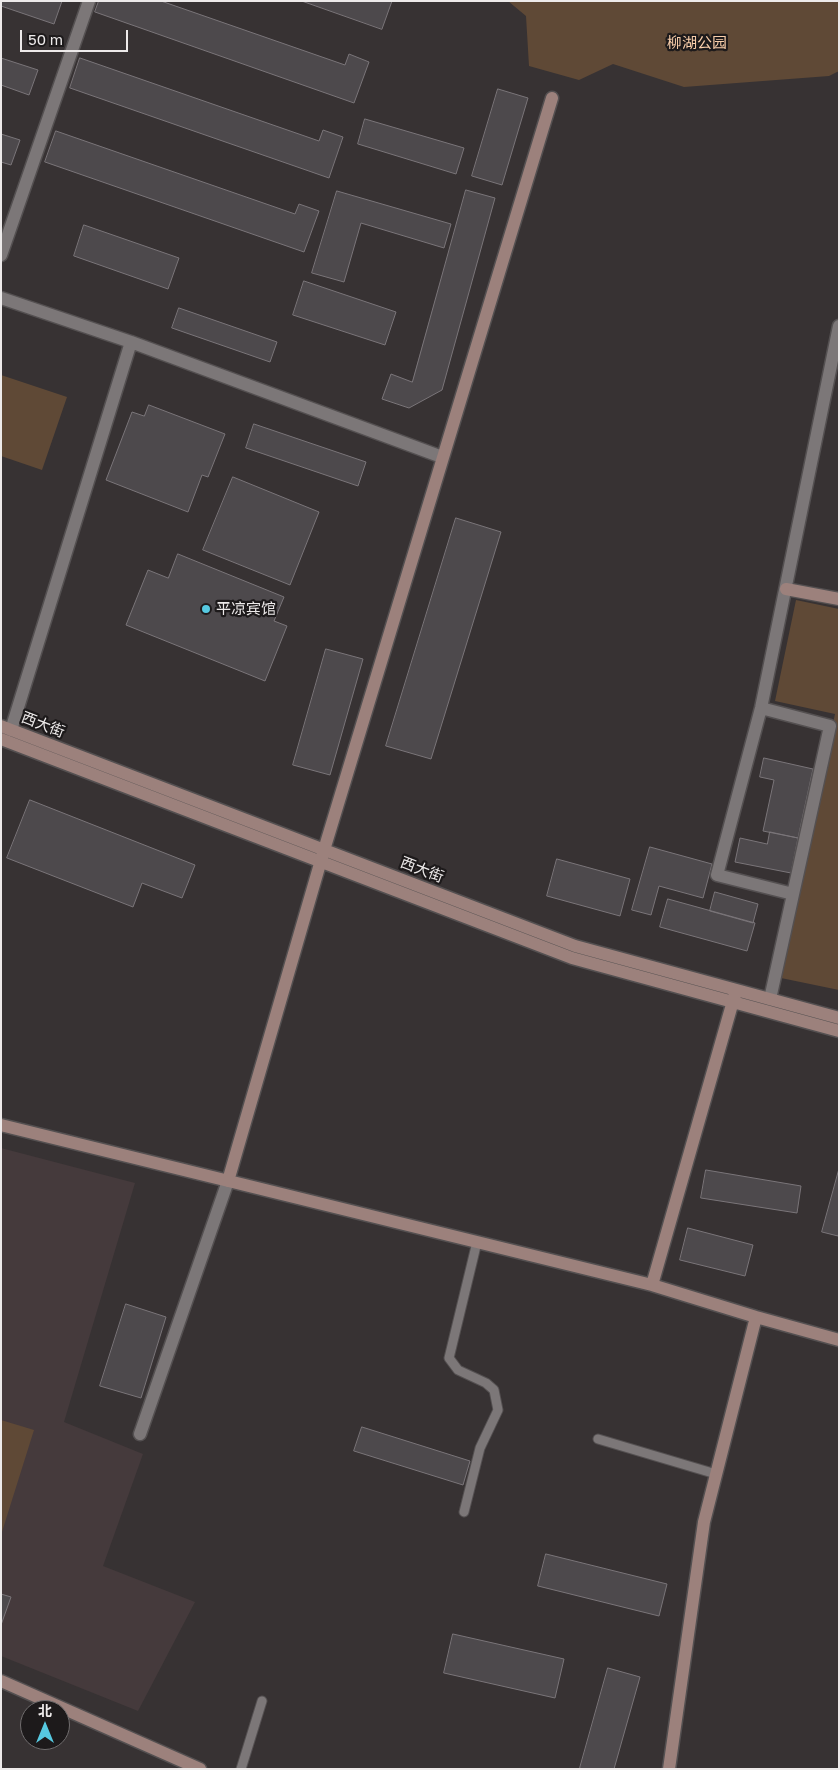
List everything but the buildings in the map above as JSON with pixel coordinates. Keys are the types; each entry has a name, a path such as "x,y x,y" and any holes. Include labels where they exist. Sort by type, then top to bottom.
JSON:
{"street":[{"path":"1,255 89,1"},
{"path":"140,1434 228,1182 442,457 552,98"},
{"path":"1,298 131,342 442,457"},
{"path":"793,894 717,875 761,708 839,326"},
{"path":"6,728 131,342"},
{"path":"786,589 839,599"},
{"path":"761,708 834,727 793,894 770,1000"},
{"name":"西大街","path":"6,728 572,958 734,996 839,1031"},
{"name":"西大街","path":"1,739 323,856"},
{"path":"652,1285 734,996"},
{"name":"西大街","path":"734,996 770,1000 839,1018"},
{"path":"1,1125 652,1285 839,1340"},
{"path":"669,1769 704,1522 756,1317"},
{"path":"1,1681 200,1769"}],"lane":[{"path":"464,1512 480,1448 498,1410 494,1390 486,1383 458,1370 449,1358 477,1242"},
{"path":"598,1440 716,1474"},
{"path":"241,1769 262,1701"}],"shaded area":[{"path":"1,1148 135,1183 64,1422 143,1454 103,1566 195,1602 138,1711 1,1656"}],"green space":[{"name":"柳湖公园","path":"508,1 839,1 839,71 829,76 684,87 613,64 579,80 529,66 526,16"},
{"path":"1,375 67,397 42,470 1,456"},
{"path":"796,600 839,609 839,990 781,978 835,714 775,701"},
{"path":"1,1420 34,1430 1,1535"}],"place":[{"name":"平凉宾馆","path":"206,609"}]}
